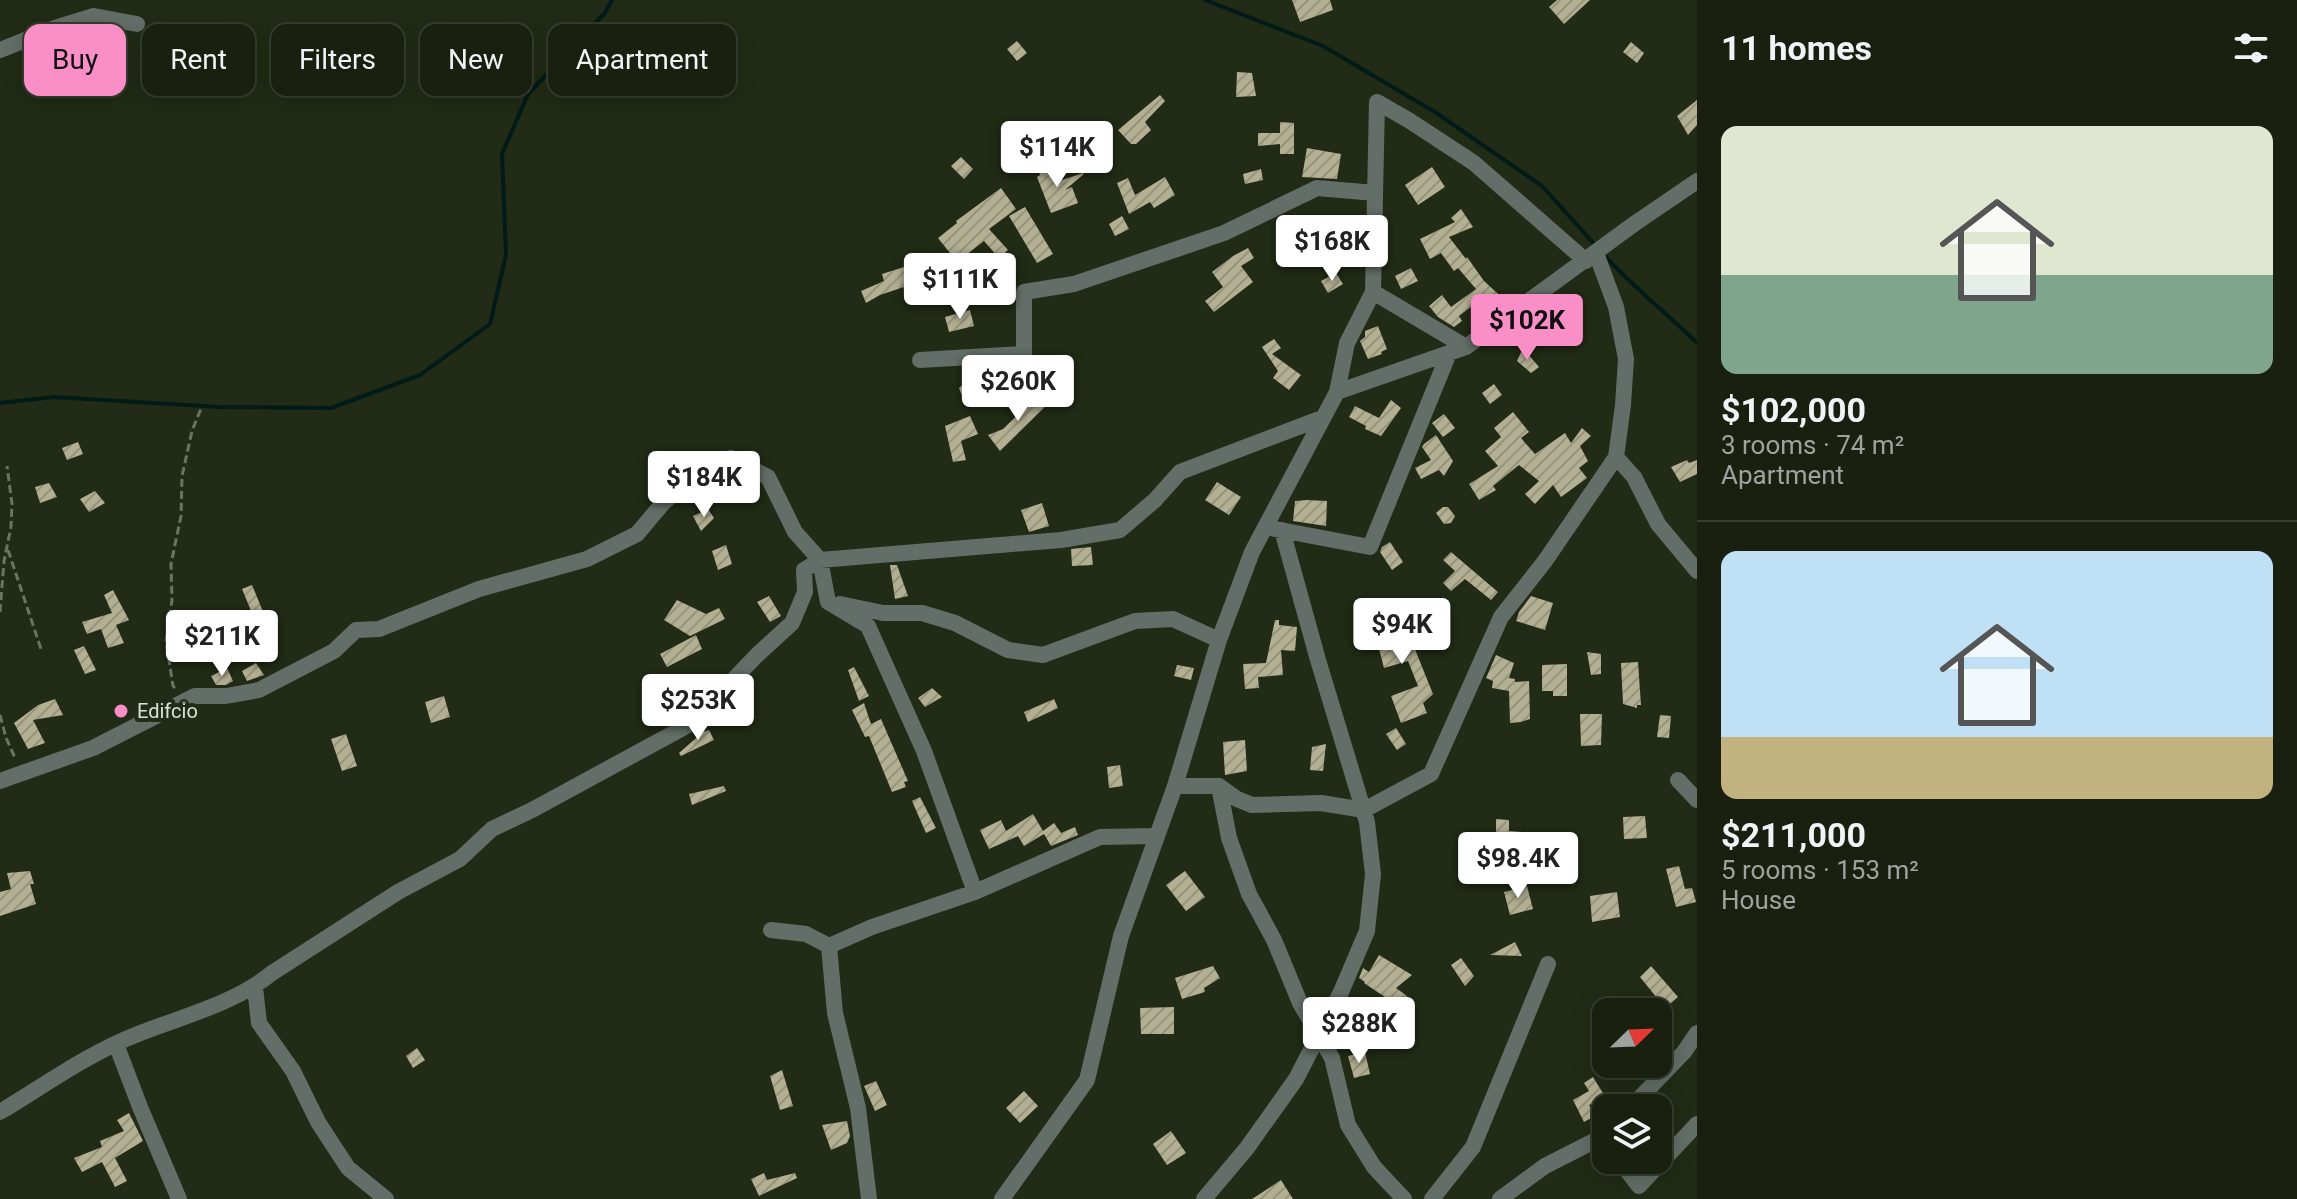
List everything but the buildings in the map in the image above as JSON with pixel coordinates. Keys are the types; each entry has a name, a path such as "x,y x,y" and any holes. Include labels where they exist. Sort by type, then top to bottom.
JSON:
{"street":[{"path":"0,50 94,16 137,24"},
{"path":"1002,1199 1087,1080 1121,936 1175,786 1219,640 1252,552 1337,392 1347,343 1373,292 1377,102 1474,163 1591,257 1616,307 1626,359 1616,457 1545,561 1501,617 1431,774 1364,810 1321,803 1252,805 1219,786 1175,786"},
{"path":"1337,392 1466,347 1697,181"},
{"path":"920,360 1024,354 1024,292 1074,284 1224,233 1317,188 1375,193"},
{"path":"1373,292 1466,347"},
{"path":"1265,527 1370,547 1449,353"},
{"path":"0,1112 91,1056 137,1034 255,987 398,892 460,859 492,829 692,723 792,623 805,592 804,570 820,560 1061,540 1120,530 1155,500 1180,472 1322,418"},
{"path":"1616,457 1634,477 1658,524 1697,571"},
{"path":"0,781 93,748 195,696 226,696 259,690 334,651 356,630 379,629 479,589 587,559 637,534 664,502 705,469 731,458 768,477 795,532 820,560 828,602 868,626 924,751 975,892"},
{"path":"1204,1199 1247,1148 1296,1079 1341,992 1367,931 1373,874 1367,822 1282,530"},
{"path":"828,602 883,613 922,613 955,623 1008,650 1043,655 1135,621 1173,619 1219,640"},
{"path":"1678,780 1697,800"},
{"path":"1219,786 1229,838 1249,894 1274,940 1300,1003 1332,1058 1348,1125 1374,1167 1404,1199"},
{"path":"829,946 872,927 975,892 1100,837 1156,836"},
{"path":"771,930 806,934 829,946"},
{"path":"829,946 835,1013 858,1108 869,1199"},
{"path":"1432,1199 1473,1147 1548,964"},
{"path":"255,987 259,1023 293,1071 318,1122 348,1168 386,1199"},
{"path":"1644,1094 1684,1052 1697,1033"},
{"path":"116,1044 179,1199"},
{"path":"1672,1151 1697,1124"},
{"path":"1500,1199 1545,1166 1592,1144"},
{"path":"1630,1174 1639,1186 1650,1174"}],"path":[{"path":"183,694 173,686 166,641 172,600 171,564 181,516 182,476 192,431 202,406"},
{"path":"0,612 11,527 12,504 7,466"},
{"path":"7,546 41,649"},
{"path":"0,715 6,738 23,774"}],"waterway":[{"path":"0,403 54,397 219,407 331,408 420,375 490,324 506,255 502,154 528,94 605,13 612,0"},
{"path":"1205,0 1323,46 1435,112 1542,186 1597,247"},
{"path":"1603,254 1697,343"}],"place":[{"name":"Edifcio","path":"121,711"}]}
